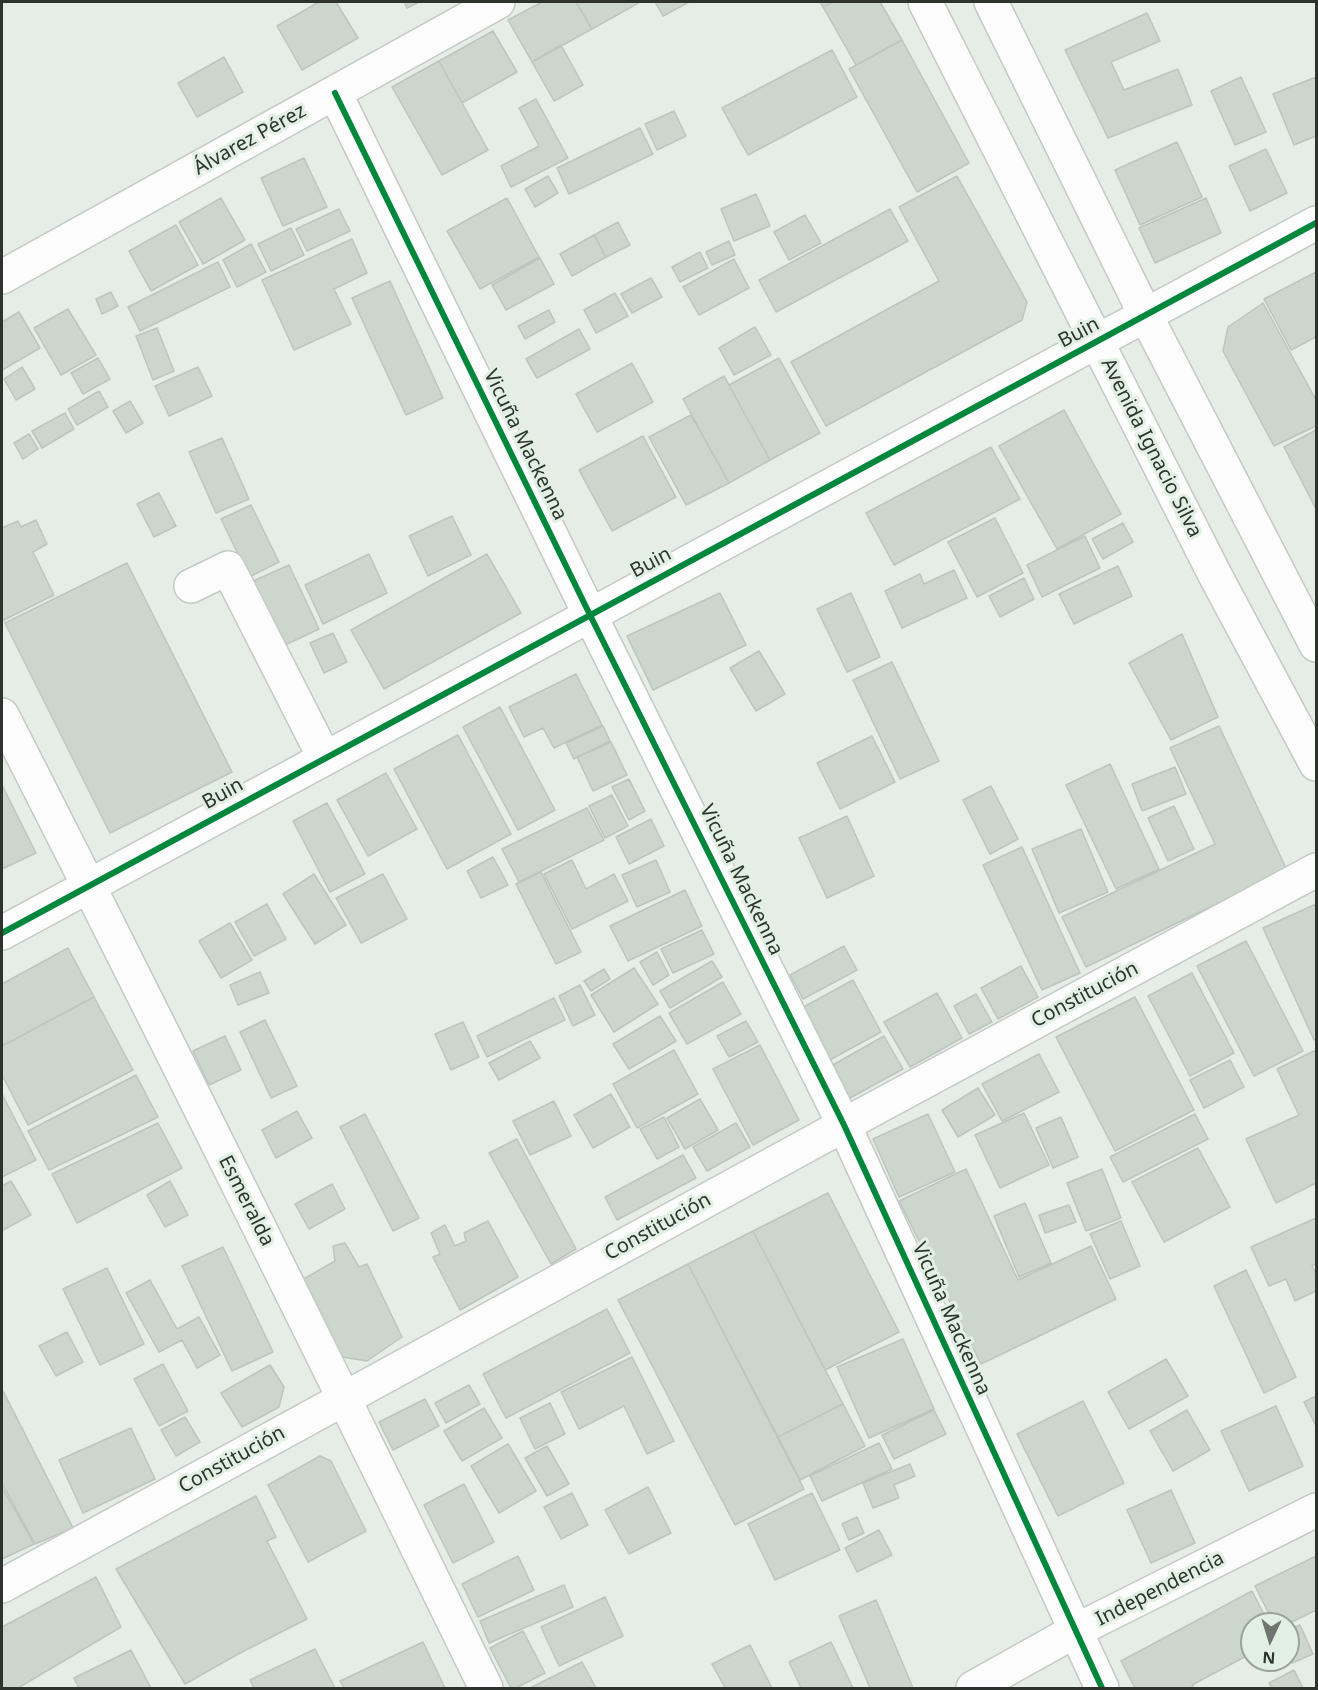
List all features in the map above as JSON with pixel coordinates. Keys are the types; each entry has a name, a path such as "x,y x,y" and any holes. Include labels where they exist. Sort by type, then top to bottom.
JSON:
{"street":[{"name":"Álvarez Pérez","path":"2,277 498,2"},
{"name":"Avenida Ignacio Silva","path":"925,2 1215,575 1317,764"},
{"path":"991,2 1146,316 1317,645"},
{"name":"Vicuña Mackenna","path":"335,93 590,615 844,1125 1102,1689"},
{"name":"Buin","path":"2,933 324,757 1317,223"},
{"path":"191,586 228,568 324,757"},
{"name":"Esmeralda","path":"2,716 345,1399 486,1689"},
{"name":"Constitución","path":"2,1586 844,1125 1317,870"},
{"name":"Independencia","path":"973,1689 1075,1631 1317,1510"}],"building":[{"path":"319,2 336,2 358,38 302,70 277,26"},
{"path":"404,2 419,2 407,8"},
{"path":"542,2 576,2 592,29 532,62 508,20"},
{"path":"576,2 640,2 592,29"},
{"path":"655,2 689,2 663,16"},
{"path":"820,2 833,2 823,7"},
{"path":"833,2 880,2 902,40 856,65 823,7"},
{"path":"1147,13 1160,41 1111,62 1124,90 1178,69 1192,105 1108,138 1065,50"},
{"path":"493,31 517,72 462,103 439,61"},
{"path":"902,40 969,163 917,192 849,69"},
{"path":"561,45 583,85 554,101 532,62"},
{"path":"832,50 857,97 748,155 722,108"},
{"path":"224,57 243,92 197,117 178,83"},
{"path":"439,61 488,150 442,175 392,87"},
{"path":"1241,77 1266,132 1235,145 1211,91"},
{"path":"1316,77 1316,136 1294,145 1273,94"},
{"path":"536,99 568,158 511,187 501,166 539,146 519,108"},
{"path":"674,111 686,136 657,150 645,124"},
{"path":"640,128 653,154 569,194 557,168"},
{"path":"1177,142 1202,197 1140,225 1115,170"},
{"path":"1266,149 1287,193 1250,211 1229,166"},
{"path":"304,158 327,207 283,226 261,178"},
{"path":"548,176 558,193 535,207 525,189"},
{"path":"957,176 1027,302 1022,320 826,426 791,362 939,281 899,207"},
{"path":"756,194 770,226 734,241 721,209"},
{"path":"221,198 245,240 203,264 179,222"},
{"path":"507,198 539,257 480,289 447,231"},
{"path":"1206,198 1221,233 1155,263 1139,228"},
{"path":"339,209 350,231 307,251 296,229"},
{"path":"890,209 908,241 776,312 759,280"},
{"path":"805,215 821,243 789,260 774,232"},
{"path":"618,222 630,245 606,257 594,235"},
{"path":"176,225 198,265 151,291 129,251"},
{"path":"291,228 304,255 271,271 258,244"},
{"path":"594,235 606,257 572,276 560,254"},
{"path":"352,239 367,273 334,289 351,324 294,350 262,280"},
{"path":"729,241 735,255 712,265 706,252"},
{"path":"251,244 266,272 237,287 223,260"},
{"path":"700,252 708,268 680,282 672,267"},
{"path":"540,258 554,284 506,310 492,285"},
{"path":"734,259 749,288 699,315 683,287"},
{"path":"218,262 230,287 140,331 128,307"},
{"path":"1316,272 1316,337 1291,350 1264,299"},
{"path":"651,278 662,297 632,313 621,294"},
{"path":"390,281 443,398 406,415 352,298"},
{"path":"111,292 118,306 102,314 96,299"},
{"path":"615,293 628,316 596,333 584,310"},
{"path":"1263,303 1316,400 1316,426 1274,446 1223,351 1228,327"},
{"path":"68,309 96,355 61,375 34,328"},
{"path":"549,310 555,322 525,339 518,326"},
{"path":"19,312 40,348 2,370 2,322"},
{"path":"755,327 771,355 734,375 719,348"},
{"path":"157,328 174,371 153,380 136,336"},
{"path":"579,329 590,349 537,378 526,359"},
{"path":"98,358 110,379 83,394 71,373"},
{"path":"779,358 820,433 770,460 729,385"},
{"path":"632,363 653,402 597,432 576,394"},
{"path":"22,367 35,389 16,400 4,379"},
{"path":"198,367 212,396 169,416 155,386"},
{"path":"724,376 770,460 729,483 683,399"},
{"path":"99,391 108,407 77,425 68,409"},
{"path":"130,401 143,423 126,433 113,411"},
{"path":"1064,410 1121,514 1057,549 999,446"},
{"path":"65,413 74,429 42,448 32,431"},
{"path":"691,415 729,483 686,505 649,437"},
{"path":"1316,430 1316,509 1284,447"},
{"path":"29,434 38,449 23,459 14,443"},
{"path":"643,436 676,497 612,531 579,470"},
{"path":"222,438 249,499 216,513 189,452"},
{"path":"991,447 1020,499 894,565 866,513"},
{"path":"159,493 176,526 154,537 137,504"},
{"path":"251,505 279,562 249,577 221,519"},
{"path":"452,516 471,555 428,576 409,536"},
{"path":"995,518 1023,573 977,597 948,542"},
{"path":"36,520 47,544 33,552 54,595 2,621 2,528 18,521 21,527"},
{"path":"1123,523 1133,542 1103,559 1092,539"},
{"path":"1085,536 1100,568 1042,597 1027,565"},
{"path":"369,554 387,593 323,624 305,585"},
{"path":"487,554 521,613 384,689 351,630"},
{"path":"127,563 232,772 110,833 5,623"},
{"path":"289,565 319,629 281,647 251,582"},
{"path":"1118,566 1132,596 1074,624 1059,594"},
{"path":"954,570 967,598 902,628 885,591 920,574 924,584"},
{"path":"1024,578 1034,599 1000,617 989,596"},
{"path":"720,593 746,645 653,690 627,636"},
{"path":"851,593 880,657 847,672 817,609"},
{"path":"333,633 347,662 324,673 310,643"},
{"path":"1182,634 1218,717 1171,740 1129,663"},
{"path":"759,651 785,694 756,711 730,668"},
{"path":"892,662 939,761 900,779 853,680"},
{"path":"576,674 602,725 554,748 543,728 524,737 509,707"},
{"path":"500,707 555,810 518,830 463,727"},
{"path":"603,726 610,741 574,759 566,743"},
{"path":"1219,726 1287,870 1086,967 1062,917 1215,844 1170,748"},
{"path":"458,735 511,834 447,869 394,769"},
{"path":"872,736 895,782 840,809 817,763"},
{"path":"611,742 627,775 593,791 577,757"},
{"path":"1110,764 1159,869 1116,889 1066,785"},
{"path":"1175,767 1186,794 1142,811 1132,784"},
{"path":"386,773 417,829 368,856 337,800"},
{"path":"629,779 645,811 629,820 612,787"},
{"path":"2,785 36,853 2,869"},
{"path":"991,786 1018,839 990,854 963,800"},
{"path":"612,795 628,826 605,838 589,806"},
{"path":"327,803 365,874 330,892 293,821"},
{"path":"1174,806 1194,849 1168,861 1148,818"},
{"path":"587,808 604,840 519,882 502,849"},
{"path":"847,816 874,876 827,898 799,838"},
{"path":"651,819 664,846 629,864 616,837"},
{"path":"1081,829 1108,892 1059,913 1032,849"},
{"path":"1022,847 1080,973 1042,990 983,865"},
{"path":"493,857 508,885 481,898 467,871"},
{"path":"572,860 586,889 614,874 628,901 572,929 544,874"},
{"path":"656,860 670,892 637,907 622,875"},
{"path":"541,872 581,952 556,964 516,884"},
{"path":"314,874 346,925 315,944 283,894"},
{"path":"383,874 407,919 361,943 336,898"},
{"path":"685,890 702,926 628,961 610,926"},
{"path":"267,904 286,939 254,956 235,922"},
{"path":"1316,904 1316,1039 1314,1040 1263,928"},
{"path":"230,923 252,960 221,978 199,941"},
{"path":"702,930 714,954 673,973 661,949"},
{"path":"1246,941 1303,1051 1254,1076 1197,966"},
{"path":"844,946 857,970 803,999 790,975"},
{"path":"68,948 94,997 2,1046 2,984"},
{"path":"657,952 669,975 653,985 640,962"},
{"path":"712,961 722,977 670,1008 660,991"},
{"path":"1021,966 1038,997 998,1019 981,988"},
{"path":"634,968 658,1004 614,1032 591,995"},
{"path":"604,969 610,979 591,991 584,981"},
{"path":"260,972 269,993 238,1005 230,985"},
{"path":"1192,973 1234,1053 1190,1076 1148,996"},
{"path":"853,980 881,1032 828,1061 800,1009"},
{"path":"723,982 741,1014 687,1044 669,1013"},
{"path":"580,985 595,1015 573,1026 559,996"},
{"path":"937,993 962,1038 910,1067 884,1022"},
{"path":"976,994 992,1022 969,1034 954,1006"},
{"path":"94,997 133,1070 28,1125 2,1075 2,1046"},
{"path":"1135,997 1194,1110 1115,1151 1056,1037"},
{"path":"554,998 565,1020 487,1057 477,1036"},
{"path":"660,1016 676,1041 629,1069 613,1044"},
{"path":"265,1020 297,1086 271,1098 240,1032"},
{"path":"746,1021 758,1042 729,1057 717,1036"},
{"path":"463,1022 479,1057 451,1070 435,1034"},
{"path":"225,1036 241,1070 209,1085 193,1051"},
{"path":"884,1036 903,1069 850,1098 831,1066"},
{"path":"530,1041 540,1058 499,1080 489,1063"},
{"path":"760,1045 799,1120 753,1145 713,1069"},
{"path":"674,1050 698,1094 637,1128 613,1084"},
{"path":"1316,1050 1316,1183 1276,1203 1246,1139 1299,1115 1277,1069"},
{"path":"1039,1054 1059,1092 1002,1121 982,1084"},
{"path":"1230,1060 1244,1087 1204,1108 1190,1080"},
{"path":"136,1075 158,1117 49,1170 28,1131"},
{"path":"978,1088 995,1115 958,1137 942,1110"},
{"path":"2,1094 36,1160 2,1177"},
{"path":"611,1094 630,1127 593,1148 574,1115"},
{"path":"700,1099 718,1130 685,1149 667,1118"},
{"path":"554,1101 571,1136 530,1155 513,1121"},
{"path":"297,1111 312,1138 276,1158 262,1130"},
{"path":"1024,1113 1049,1165 1000,1188 975,1135"},
{"path":"365,1114 419,1218 393,1231 340,1127"},
{"path":"928,1114 955,1172 899,1197 873,1139"},
{"path":"1195,1114 1208,1139 1123,1182 1110,1157"},
{"path":"664,1117 679,1147 657,1159 640,1129"},
{"path":"1061,1117 1078,1157 1053,1168 1036,1128"},
{"path":"158,1123 182,1168 77,1223 52,1174"},
{"path":"736,1123 750,1147 707,1171 693,1147"},
{"path":"517,1139 576,1249 551,1264 489,1153"},
{"path":"1198,1148 1230,1207 1164,1242 1132,1182"},
{"path":"683,1155 696,1178 617,1220 605,1197"},
{"path":"966,1169 1018,1280 1091,1246 1116,1299 981,1364 899,1201"},
{"path":"1102,1169 1121,1218 1086,1231 1067,1183"},
{"path":"11,1181 31,1215 3,1230 2,1186"},
{"path":"170,1181 188,1215 165,1227 147,1195"},
{"path":"332,1184 345,1209 309,1229 295,1204"},
{"path":"828,1193 899,1332 825,1370 753,1231"},
{"path":"1025,1203 1051,1263 1019,1277 994,1216"},
{"path":"1069,1205 1076,1222 1045,1233 1039,1215"},
{"path":"1316,1218 1316,1264 1312,1266 1316,1275 1316,1291 1295,1301 1286,1279 1269,1286 1251,1247"},
{"path":"488,1221 518,1277 460,1310 433,1257 440,1254 431,1233 445,1225 455,1246 466,1241 464,1233"},
{"path":"1121,1221 1140,1266 1110,1279 1090,1234"},
{"path":"753,1231 843,1404 778,1437 688,1264"},
{"path":"345,1243 359,1267 367,1264 402,1337 367,1361 335,1356 300,1281 335,1261 333,1246"},
{"path":"223,1247 273,1352 232,1371 182,1266"},
{"path":"688,1264 804,1489 735,1525 618,1300"},
{"path":"107,1268 144,1344 100,1365 63,1289"},
{"path":"1246,1270 1296,1377 1264,1393 1214,1286"},
{"path":"150,1280 177,1329 199,1317 220,1355 197,1368 182,1340 159,1352 126,1293"},
{"path":"607,1309 630,1353 506,1418 483,1374"},
{"path":"67,1332 83,1362 56,1376 39,1346"},
{"path":"903,1339 934,1409 869,1438 837,1367"},
{"path":"632,1357 674,1441 647,1454 624,1406 579,1429 561,1392"},
{"path":"1166,1359 1188,1396 1129,1429 1108,1392"},
{"path":"163,1364 188,1411 159,1426 134,1379"},
{"path":"270,1365 284,1387 279,1407 242,1427 221,1393"},
{"path":"469,1385 480,1404 446,1423 435,1403"},
{"path":"2,1389 73,1528 35,1544 2,1483"},
{"path":"1316,1396 1316,1426 1304,1402"},
{"path":"425,1399 439,1426 393,1450 379,1422"},
{"path":"1083,1401 1124,1483 1058,1516 1017,1434"},
{"path":"550,1403 565,1434 535,1449 520,1418"},
{"path":"843,1404 865,1446 800,1480 778,1437"},
{"path":"1276,1406 1303,1466 1249,1491 1221,1431"},
{"path":"484,1408 502,1438 462,1461 444,1431"},
{"path":"934,1410 946,1434 894,1459 882,1435"},
{"path":"1187,1410 1210,1450 1173,1471 1150,1431"},
{"path":"185,1417 200,1442 176,1456 161,1430"},
{"path":"131,1428 155,1479 83,1513 59,1460"},
{"path":"879,1443 892,1469 822,1501 810,1476"},
{"path":"508,1444 536,1491 499,1513 471,1466"},
{"path":"547,1446 569,1484 547,1496 525,1458"},
{"path":"320,1456 331,1461 366,1531 308,1562 268,1485"},
{"path":"910,1464 915,1476 894,1485 899,1498 873,1508 863,1483"},
{"path":"464,1484 494,1542 453,1563 424,1505"},
{"path":"2,1487 34,1544 2,1559"},
{"path":"648,1487 671,1533 629,1554 605,1510"},
{"path":"1171,1490 1195,1543 1151,1563 1127,1510"},
{"path":"572,1493 588,1525 561,1539 544,1507"},
{"path":"812,1493 840,1550 775,1580 748,1524"},
{"path":"256,1496 276,1537 267,1541 307,1619 185,1684 116,1569"},
{"path":"857,1517 864,1533 849,1540 842,1524"},
{"path":"879,1530 892,1555 857,1572 845,1548"},
{"path":"518,1556 534,1590 478,1617 462,1584"},
{"path":"1316,1556 1316,1610 1300,1618 1300,1612 1268,1612 1255,1586"},
{"path":"96,1577 121,1627 18,1688 2,1688 2,1627"},
{"path":"564,1585 573,1607 489,1643 480,1621"},
{"path":"1252,1591 1263,1612 1240,1612 1240,1659 1192,1685 1194,1688 1135,1688 1121,1661"},
{"path":"605,1597 623,1636 559,1666 541,1627"},
{"path":"876,1600 913,1688 870,1688 839,1616"},
{"path":"1300,1625 1313,1654 1300,1660"},
{"path":"523,1631 545,1673 516,1688 511,1688 490,1648"},
{"path":"423,1642 445,1688 344,1688 340,1681"},
{"path":"831,1642 853,1688 801,1688 789,1662"},
{"path":"750,1645 772,1688 725,1688 712,1664"},
{"path":"315,1649 335,1688 254,1688 250,1680"},
{"path":"131,1650 151,1688 79,1688 74,1678"},
{"path":"582,1662 596,1688 530,1688"},
{"path":"1290,1672 1295,1672 1303,1688 1272,1688 1269,1683"}],"cycle path":[{"path":"335,93 590,615 844,1125 1102,1688"},
{"path":"2,933 1316,223"}]}
